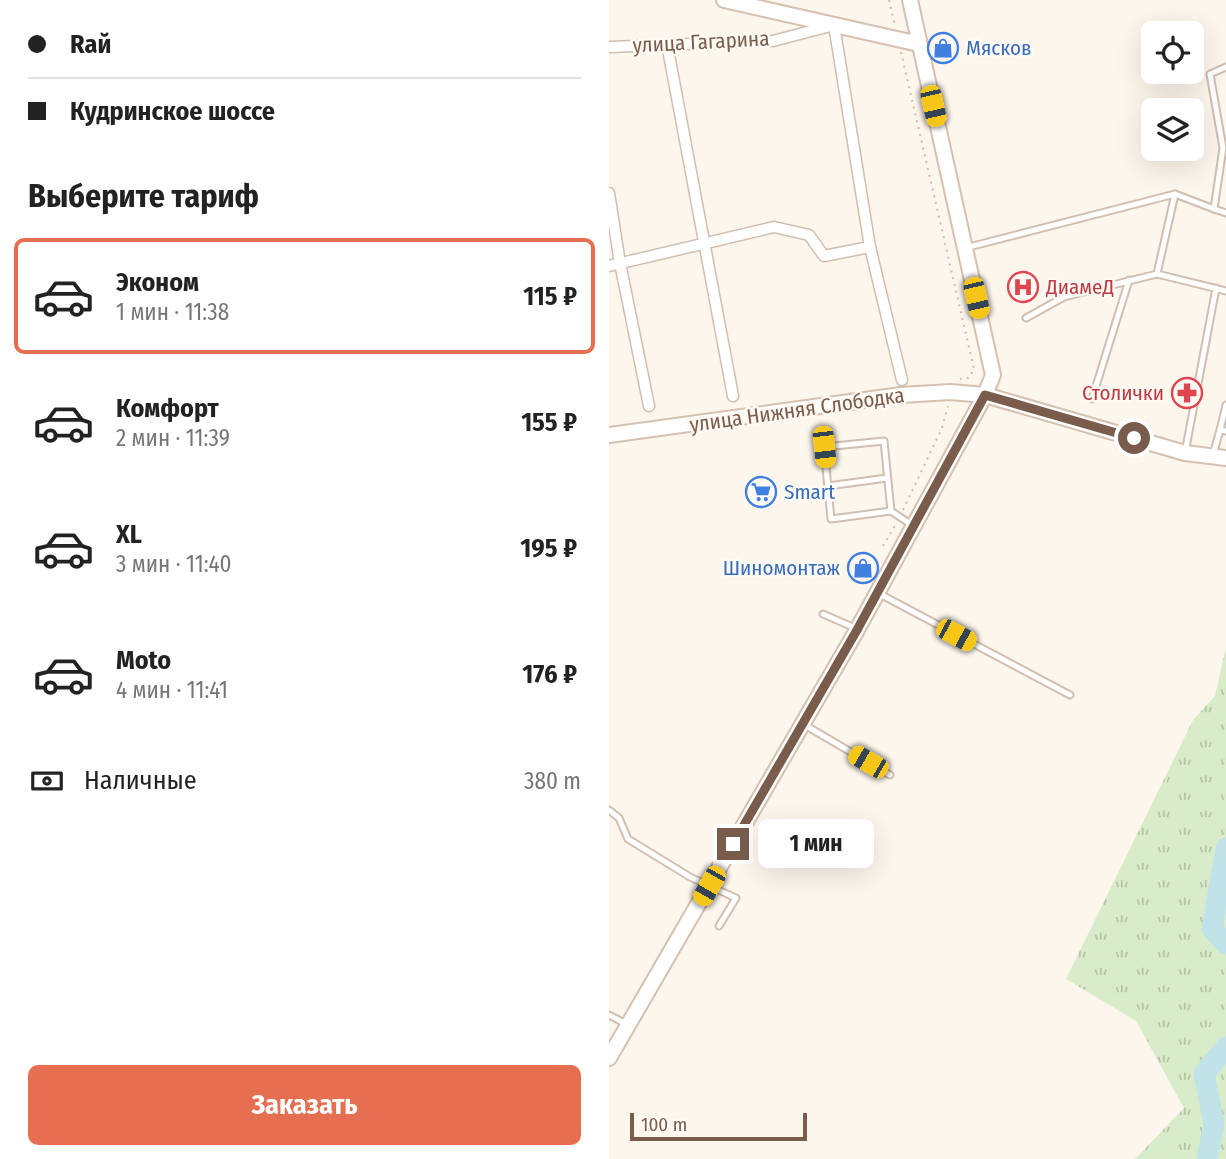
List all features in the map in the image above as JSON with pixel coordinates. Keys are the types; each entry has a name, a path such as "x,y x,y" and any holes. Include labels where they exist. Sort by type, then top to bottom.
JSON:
{"main road":[{"path":"724,0 919,44"},
{"path":"609,1058 878,593 985,395 993,374 910,0"},
{"name":"улица Нижняя Слободка","path":"609,435 901,395 950,392 985,395 1185,453 1220,457"}],"street":[{"name":"улица Гагарина","path":"609,47 773,41 834,25"},
{"path":"834,25 870,247 902,380"},
{"path":"667,44 733,396"},
{"path":"609,193 614,265 649,406"},
{"path":"614,265 774,227 809,234 824,256 870,247"}],"lane":[{"path":"1214,209 1223,148 1210,75 1226,66"},
{"path":"965,248 1175,194 1226,214"},
{"path":"1157,274 1175,194"},
{"path":"1026,318 1064,297 1157,274 1226,291"},
{"path":"1092,399 1129,281"},
{"path":"1185,453 1216,288"},
{"path":"1220,457 1226,405"},
{"path":"891,512 831,519 824,447 884,442 891,512 915,526"},
{"path":"828,486 887,478"},
{"path":"878,593 1070,695"},
{"path":"823,614 857,630"},
{"path":"803,724 890,775"},
{"path":"609,810 619,818 628,839 676,869 736,898 719,926"},
{"path":"609,1015 628,1025"}],"path":[{"path":"890,0 974,369 969,378 951,380"},
{"path":"883,546 899,519 942,428 948,405"}],"green space":[{"path":"1226,647 1226,1159 1135,1159 1184,1108 1136,1021 1066,979 1193,720 1215,696"}],"waterway":[{"path":"1226,848 1212,929 1226,944"},
{"path":"1207,1159 1214,1124 1204,1074 1226,1047"}],"place":[{"name":"Мясков","path":"943,48"},
{"name":"ДиамеД","path":"1023,287"},
{"name":"Столички","path":"1187,393"},
{"name":"Smart","path":"761,492"},
{"name":"Шиномонтаж","path":"863,568"}],"route":[{"path":"733,844 857,630 985,395 1134,438"}]}
